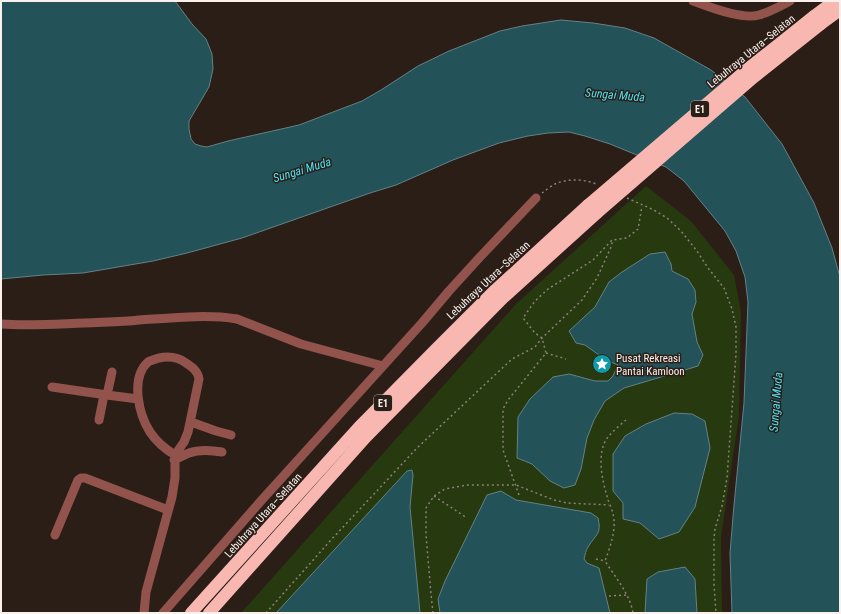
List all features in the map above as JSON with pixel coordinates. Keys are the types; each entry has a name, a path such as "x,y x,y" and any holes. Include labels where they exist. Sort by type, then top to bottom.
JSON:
{"highway":[{"name":"Lebuhraya Utara–Selatan","path":"818,20 834,1"},
{"name":"Lebuhraya Utara–Selatan","path":"208,613 372,432 502,299 593,209 746,70 818,20 840,10"},
{"name":"Lebuhraya Utara–Selatan","path":"192,613 359,427 414,370 492,292 593,209"}],"street":[{"path":"693,1 730,12 751,16 764,13 790,1"},
{"path":"163,613 480,256 536,198"},
{"path":"1,324 48,324 212,317 229,318 237,319 301,344 383,366"},
{"path":"144,613 146,592 174,488 174,457 184,442 191,422 198,376 194,369 181,360 172,357 165,357 149,361 144,367 140,374 138,399 140,409 150,432 174,457"},
{"path":"99,420 112,372"},
{"path":"52,387 138,399"},
{"path":"191,422 211,430 231,434"},
{"path":"174,457 198,451 213,450 222,452"},
{"path":"55,535 78,480 81,478 85,478 168,510"}],"path":[{"path":"536,198 555,184 570,180 591,181 604,187"},
{"path":"623,196 668,218 697,251 724,288 732,309 736,327 736,354 728,478 715,529 714,564 716,613"},
{"path":"546,353 542,338 535,333 523,318 535,301 548,289 593,260 612,240 627,238 638,229 642,206"},
{"path":"266,613 330,541 417,448 512,359 535,347 542,338 582,300 597,278 612,245 612,240"},
{"path":"546,353 566,359"},
{"path":"519,495 503,450 503,409 508,400 546,353"},
{"path":"605,561 614,530 613,514 609,505 601,469 602,453 607,438 626,420"},
{"path":"433,613 426,535 426,508 434,496 445,489 467,485 516,485 554,500 567,503 609,505"},
{"path":"434,496 467,518"},
{"path":"596,559 605,561 631,602 633,613"},
{"path":"609,596 627,595"}],"green space":[{"name":"Pusat Rekreasi Pantai Kamloon","path":"646,186 691,221 734,275 741,312 739,416 721,537 723,613 241,613 516,304"}],"water":[{"name":"Sungai Muda","path":"1,1 175,1 192,24 206,39 212,54 213,69 209,87 189,121 191,139 195,144 207,147 299,125 362,101 418,66 449,51 500,31 561,20 625,28 654,38 711,70 745,97 782,144 814,203 832,248 840,277 840,613 732,613 730,553 744,403 748,302 745,277 736,251 725,231 684,181 666,167 610,144 569,132 528,136 499,143 453,160 396,185 242,238 187,253 153,261 83,273 1,279"},
{"path":"665,252 671,264 672,271 688,279 695,290 696,302 692,314 697,342 703,355 698,366 624,388 605,401 594,420 587,438 581,469 575,485 564,488 550,481 532,464 517,458 518,417 530,399 553,377 569,374 595,381 608,381 613,376 618,365 606,360 585,345 576,343 569,331 595,307 609,282 650,254"},
{"path":"674,413 692,414 705,421 710,448 695,507 679,532 659,539 640,523 623,519 623,503 613,491 613,454 625,436 646,424"},
{"path":"412,470 413,475 410,507 420,613 276,613 407,471"},
{"path":"501,491 516,500 591,513 598,518 599,531 587,548 584,559 587,563 599,568 610,613 440,613 438,599 445,581 487,495"},
{"path":"685,567 695,579 697,613 645,613 647,579 658,572"}],"place":[{"name":"Pusat Rekreasi Pantai Kamloon","path":"602,364"}]}
